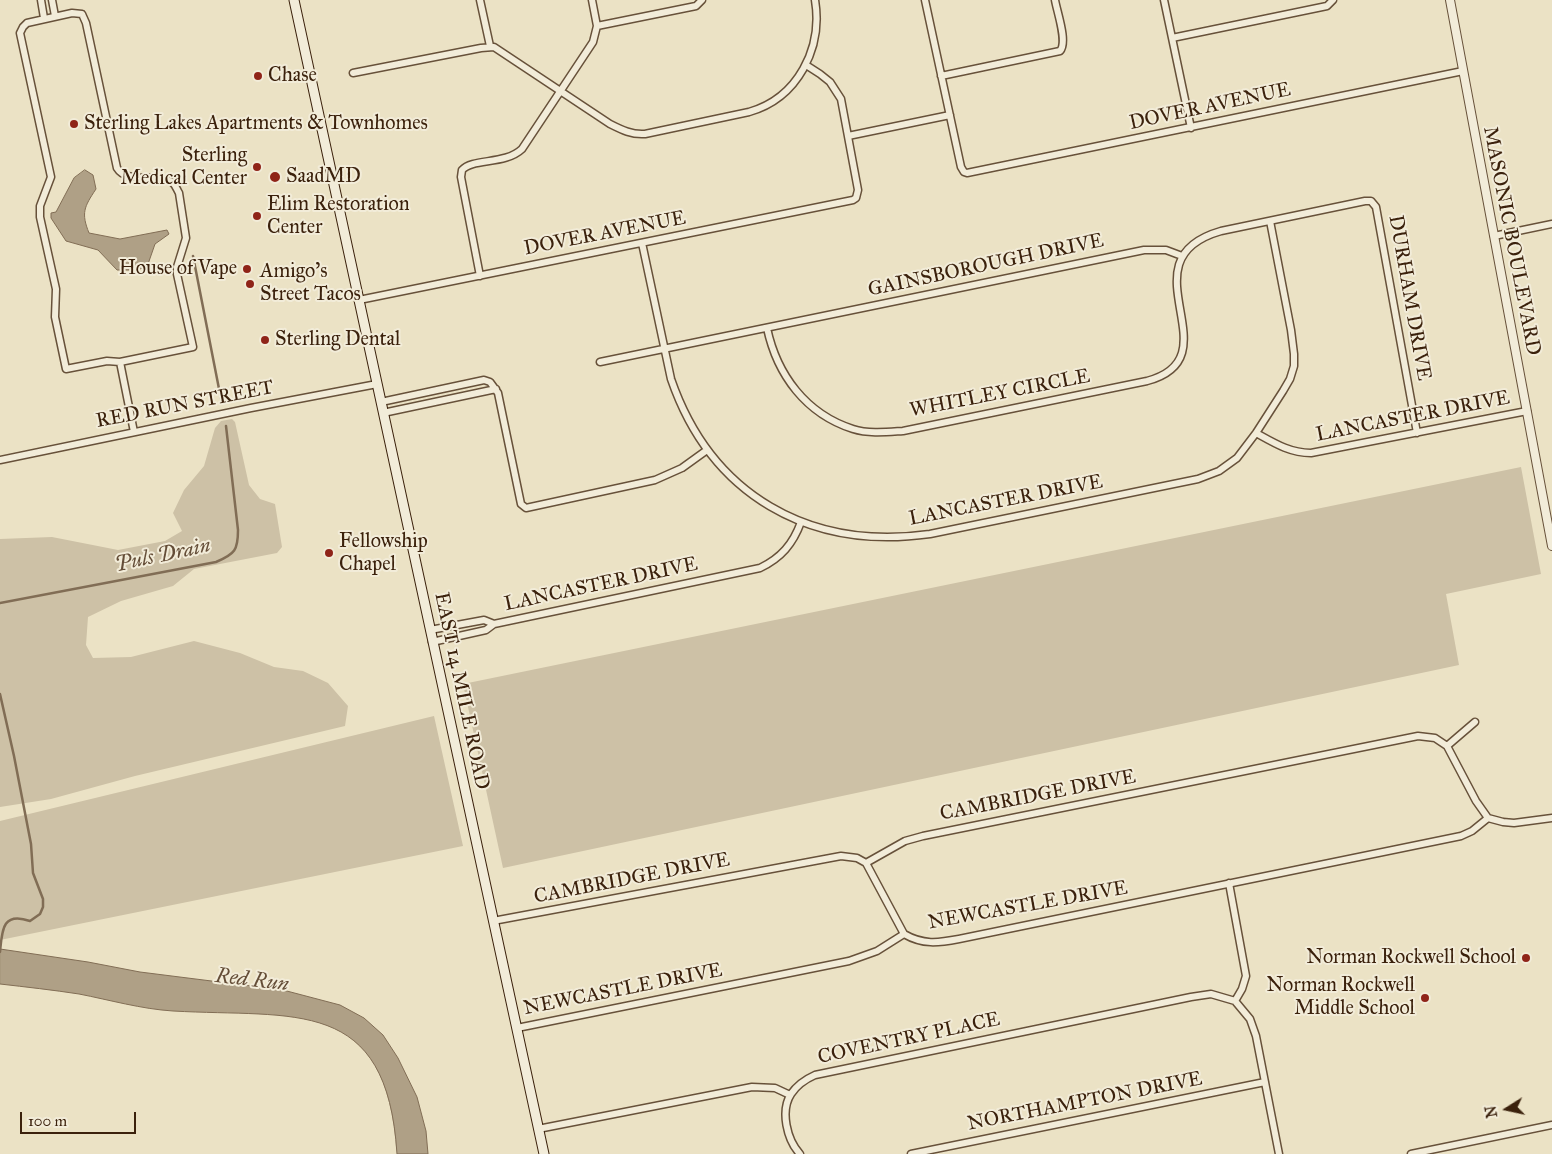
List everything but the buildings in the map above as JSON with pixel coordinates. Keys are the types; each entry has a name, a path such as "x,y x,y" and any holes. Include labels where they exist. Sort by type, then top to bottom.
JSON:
{"main road":[{"name":"EAST 14 MILE ROAD","path":"294,0 544,1154"}],"street":[{"path":"41,0 50,17"},
{"path":"50,17 52,0"},
{"path":"480,0 490,46"},
{"path":"480,276 461,177 462,170 468,166 509,158 518,152 593,42 597,26 592,0"},
{"path":"353,73 490,46 622,130 635,135 645,134 758,109 778,98 797,80 806,66 815,40 817,24 815,0"},
{"path":"806,66 820,74 837,92 841,99 848,136 950,115 925,0"},
{"path":"941,76 1057,52 1063,49 1064,41 1055,0"},
{"path":"1164,0 1191,128"},
{"path":"1172,38 1328,6 1334,0"},
{"name":"MASONIC BOULEVARD","path":"1450,0 1552,546"},
{"path":"597,26 696,6 702,1"},
{"path":"78,13 82,14 86,23 117,168 127,176 168,181 176,186 179,193 186,238 177,266 177,274 193,347 120,362 107,361 66,369 55,317 56,288 40,217 40,206 51,177 20,33 27,23 50,17 78,13"},
{"name":"DOVER AVENUE","path":"950,115 961,167 964,172 971,173 1463,72"},
{"name":"DOVER AVENUE","path":"359,300 849,202 856,198 858,190 848,136"},
{"name":"DURHAM DRIVE","path":"1270,221 1365,200 1371,201 1376,208 1417,433"},
{"path":"1182,256 1190,247 1209,235 1270,221 1291,330 1294,366 1290,379 1256,433"},
{"path":"1494,236 1552,224"},
{"path":"642,243 671,379 678,399 695,432 721,467 770,506 802,522"},
{"name":"GAINSBOROUGH DRIVE","path":"600,362 1144,250 1166,250 1182,256"},
{"name":"WHITLEY CIRCLE","path":"767,328 773,353 791,384 812,406 825,416 854,429 886,432 903,431 1146,381 1169,372 1179,359 1184,344 1176,287 1177,272 1182,256"},
{"path":"120,362 134,432"},
{"path":"381,402 484,380 490,382 496,389 521,504 526,508 655,480 682,468 707,450"},
{"name":"RED RUN STREET","path":"0,460 377,384"},
{"path":"383,413 496,389"},
{"name":"LANCASTER DRIVE","path":"432,642 486,630 494,624 760,568 771,563 788,548 802,522 831,532 861,536 905,537 930,534 1198,479 1219,471 1231,463 1256,433 1289,450 1299,453 1311,453 1527,411"},
{"name":"LANCASTER DRIVE","path":"430,630 484,620 494,624"},
{"path":"1475,722 1447,746 1476,801 1488,818 1514,823 1552,818"},
{"name":"CAMBRIDGE DRIVE","path":"493,921 841,856 857,858 866,863 905,841 923,836 1418,736 1430,737 1447,746"},
{"name":"NEWCASTLE DRIVE","path":"516,1028 849,961 877,951 904,934 919,941 938,943 1461,836 1472,831 1488,818"},
{"path":"866,863 904,934"},
{"path":"1229,883 1246,976 1242,990 1235,1001 1250,1019 1253,1027 1260,1052 1279,1154"},
{"name":"COVENTRY PLACE","path":"790,1095 803,1082 822,1072 1191,997 1211,994 1235,1001"},
{"name":"NORTHAMPTON DRIVE","path":"911,1154 1265,1082"},
{"path":"538,1129 752,1087 770,1086 790,1095 786,1113 787,1122 791,1141 800,1154"},
{"path":"1411,1154 1552,1125"}],"shaded area":[{"path":"85,170 93,175 96,189 85,210 85,220 89,233 120,239 167,230 169,234 155,244 147,267 136,270 117,270 98,250 66,241 51,218 51,213 56,212 74,178"},
{"path":"232,419 235,422 249,485 260,499 275,504 282,547 277,553 194,569 173,586 121,601 88,617 86,645 93,658 131,657 194,641 240,653 274,667 303,671 328,683 348,706 345,726 135,776 51,799 0,807 0,539 52,537 118,550 165,541 182,531 173,513 184,490 204,466 215,428 221,421"},
{"path":"1521,467 1541,574 1446,594 1459,665 503,868 463,684"},
{"path":"434,716 463,846 0,940 0,821"},
{"name":"Red Run","path":"0,949 140,972 283,990 340,1005 364,1018 383,1035 398,1058 417,1097 426,1131 428,1154 397,1154 390,1102 375,1066 354,1041 327,1026 295,1017 161,1010 79,994 0,984"}],"waterway":[{"name":"Puls Drain","path":"193,256 221,399"},
{"name":"Puls Drain","path":"0,603 216,562 231,554 236,547 238,530 226,426"},
{"name":"Puls Drain","path":"0,694 31,844 33,873 43,899 43,907 40,914 30,921 14,919 5,925 0,952"}],"place":[{"name":"Chase","path":"258,76"},
{"name":"Sterling Lakes Apartments & Townhomes","path":"74,124"},
{"name":"Sterling Medical Center","path":"257,167"},
{"name":"SaadMD","path":"275,177"},
{"name":"Elim Restoration Center","path":"257,216"},
{"name":"House of Vape","path":"247,269"},
{"name":"Amigo's Street Tacos","path":"250,284"},
{"name":"Sterling Dental","path":"265,340"},
{"name":"Fellowship Chapel","path":"329,553"},
{"name":"Norman Rockwell School","path":"1526,958"},
{"name":"Norman Rockwell Middle School","path":"1425,998"}]}
